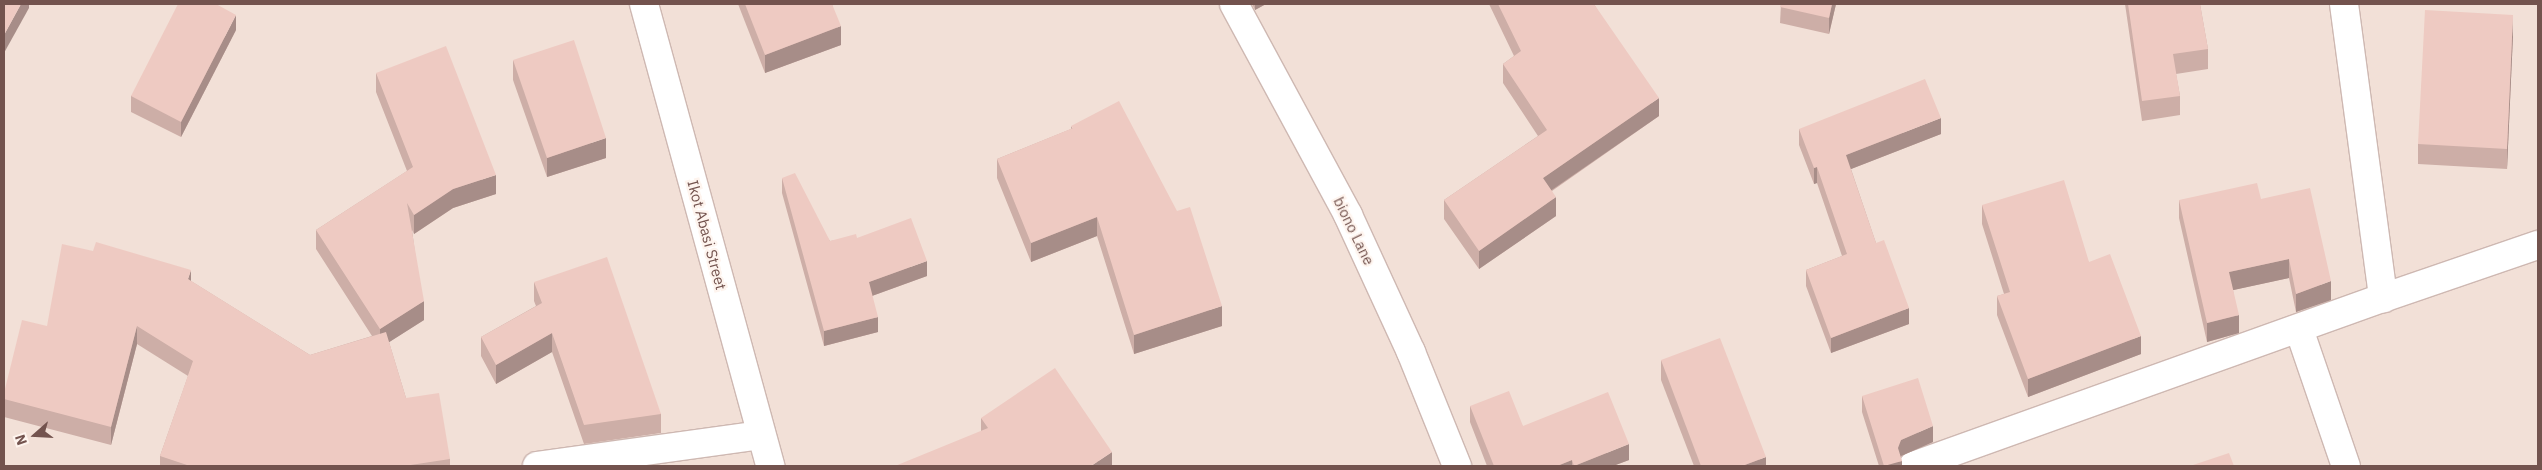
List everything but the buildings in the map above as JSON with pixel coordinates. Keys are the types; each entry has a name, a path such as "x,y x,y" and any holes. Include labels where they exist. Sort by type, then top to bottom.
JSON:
{"street":[{"name":"Ikot Abasi Street","path":"644,4 770,466"},
{"name":"biono Lane","path":"1234,4 1348,216 1411,352 1457,466"},
{"path":"2344,4 2383,298"},
{"path":"1913,466 2538,244"},
{"path":"2299,330 2346,466"},
{"path":"537,466 761,435"}],"shaded area":[{"path":"4,4 2538,4 2538,466 4,466"}]}
